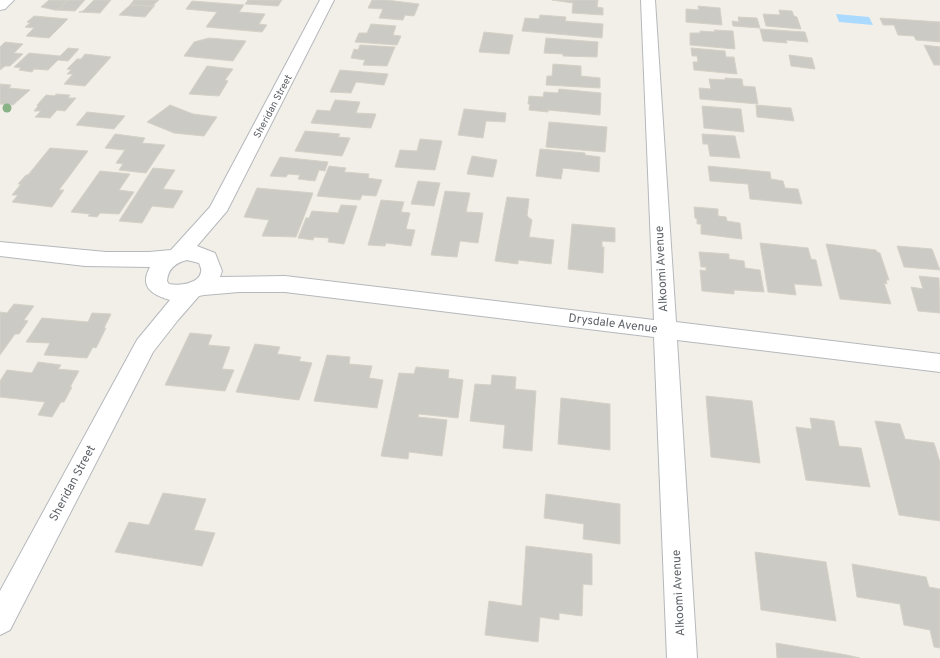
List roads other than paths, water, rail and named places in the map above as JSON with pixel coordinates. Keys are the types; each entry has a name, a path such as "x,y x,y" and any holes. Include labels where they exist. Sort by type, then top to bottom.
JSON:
{"street":[{"path":"0,6 7,0"},
{"name":"Sheridan Street","path":"210,260 209,241 217,211 327,0"},
{"name":"Alkoomi Avenue","path":"648,0 662,300 665,330 682,658"},
{"name":"Sheridan Street","path":"174,256 217,211"},
{"path":"0,249 79,259 142,261 195,253 210,260 213,269 211,275 195,289 172,293 164,291 158,284 135,272 79,259"},
{"path":"158,284 156,275 159,269 174,256"},
{"name":"Drysdale Avenue","path":"210,260 246,275 285,284 940,363"},
{"name":"Sheridan Street","path":"145,346 155,312 158,284"},
{"name":"Drysdale Avenue","path":"195,289 239,284 285,284"},
{"name":"Sheridan Street","path":"0,620 145,346 170,314 195,289"}],"water":[{"path":"836,14 869,17 873,25 839,22"}]}
